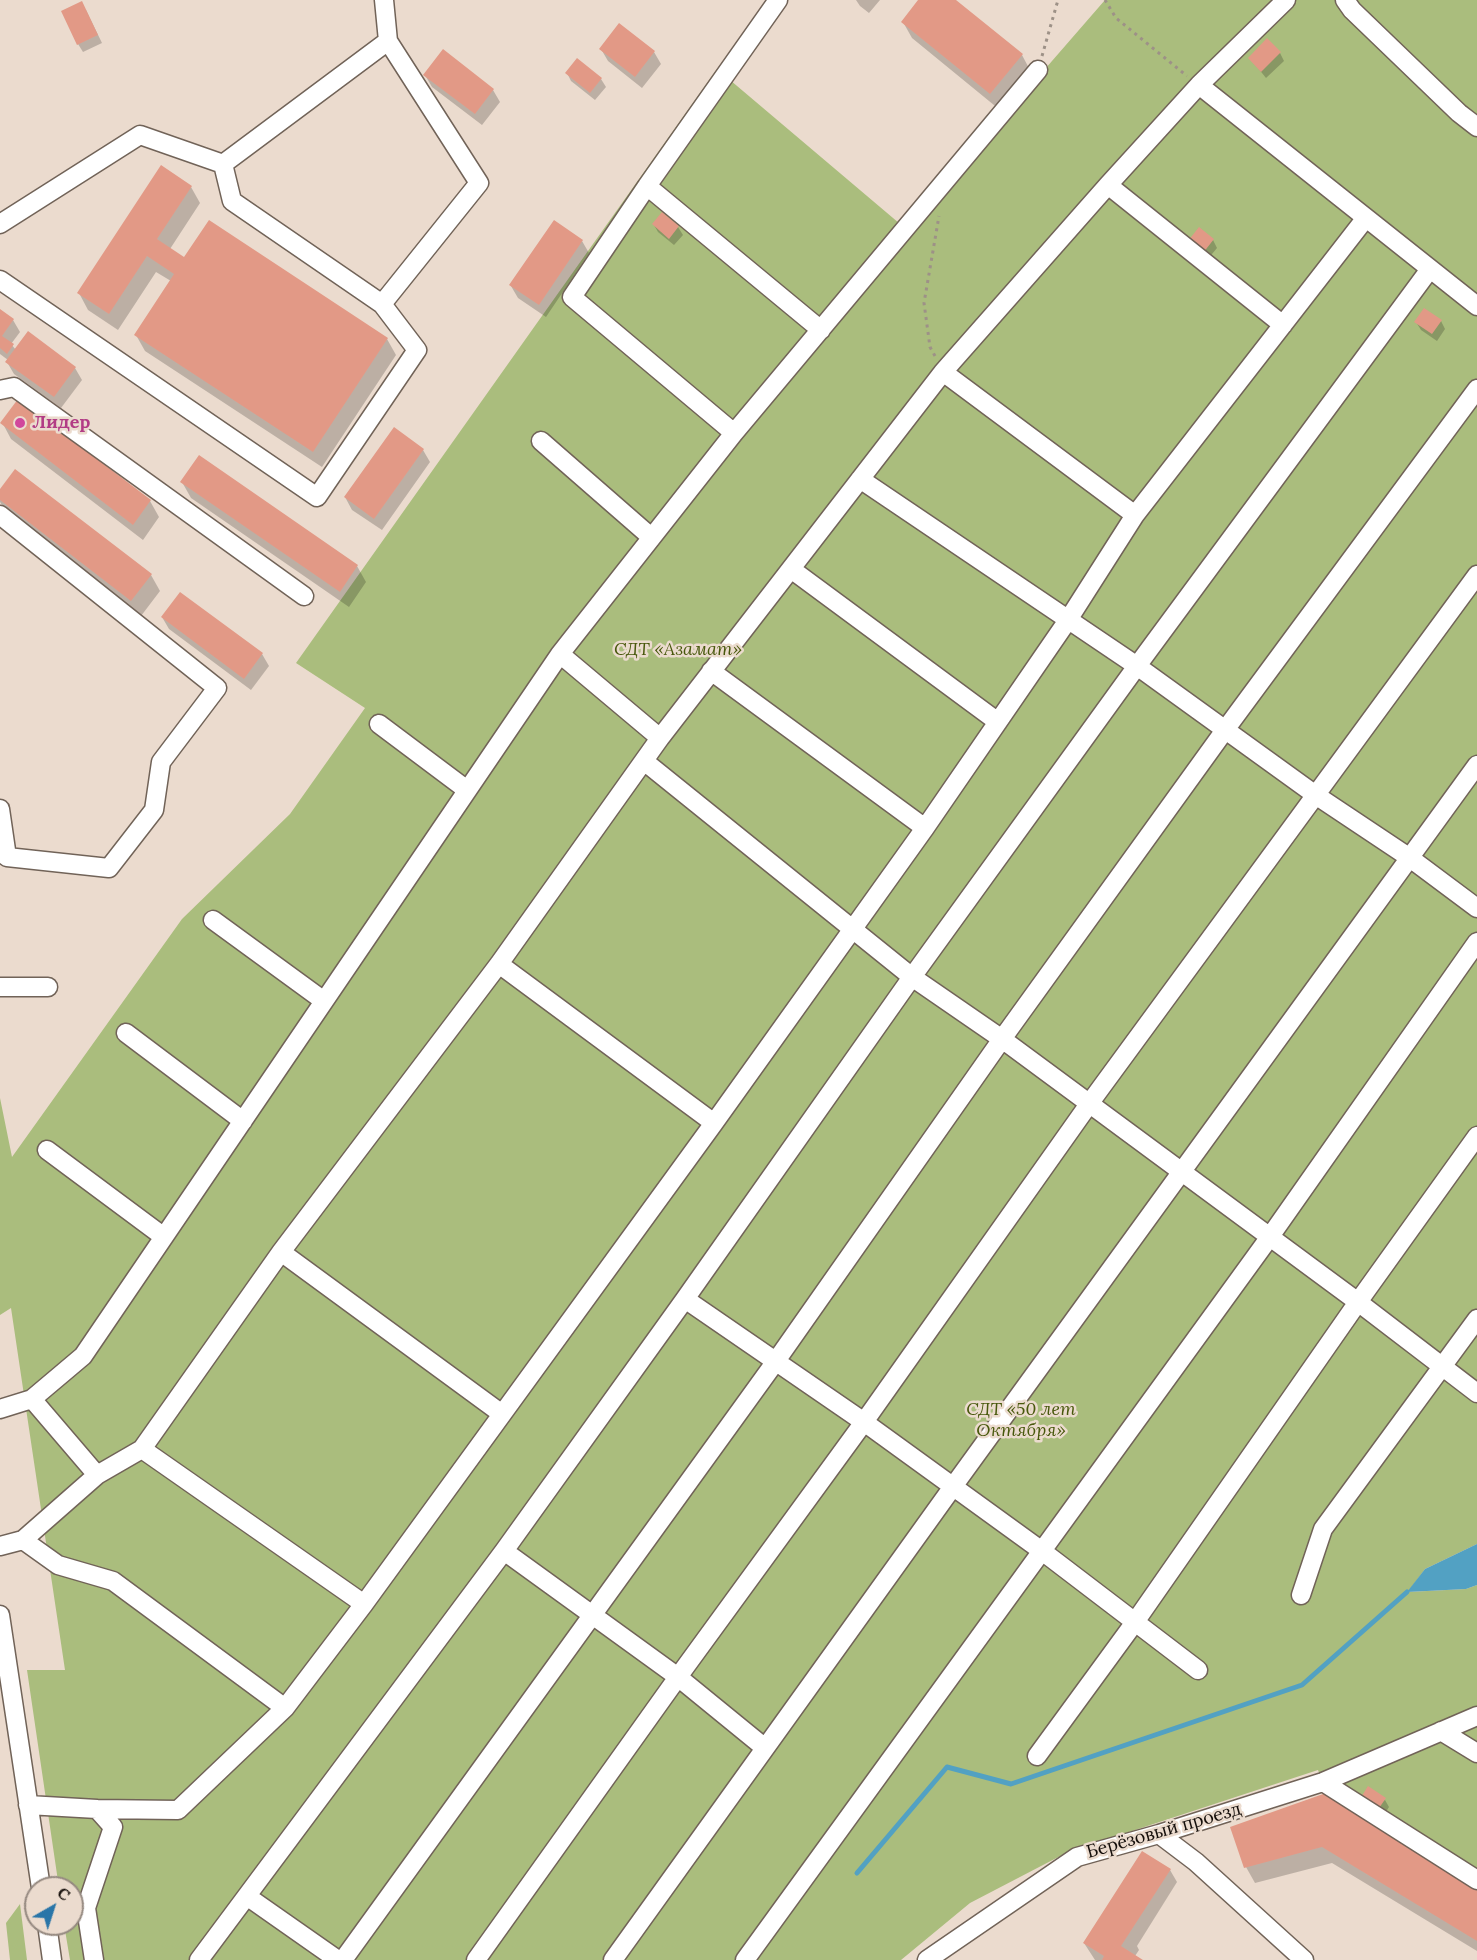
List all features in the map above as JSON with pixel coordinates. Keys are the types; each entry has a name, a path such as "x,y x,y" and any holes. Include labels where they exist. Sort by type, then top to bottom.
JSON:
{"street":[{"path":"382,304 479,183 388,41 384,0"},
{"path":"734,433 572,297 778,0"},
{"path":"0,1546 23,1540 97,1475 142,1449 281,1252 499,964 660,738 943,372 1199,85 1286,0"},
{"path":"1345,0 1352,10 1459,113 1477,127"},
{"path":"223,164 388,41"},
{"path":"0,1409 32,1399 83,1356 560,654 734,433 1038,70"},
{"path":"1199,85 1477,306"},
{"path":"0,224 140,135 223,164"},
{"path":"0,280 317,497 417,350 382,304 232,201 223,164"},
{"path":"1108,185 1282,325"},
{"path":"647,186 821,330"},
{"path":"28,1805 177,1810 285,1708 364,1604 714,1123 925,828 1068,620 1135,515 1365,219"},
{"path":"199,1960 504,1551 912,977 1137,666 1430,269"},
{"path":"943,372 1135,515"},
{"path":"0,390 14,387 304,596"},
{"path":"343,1960 776,1361 1002,1039 1225,730 1477,389"},
{"path":"541,441 651,537"},
{"path":"860,479 1137,666 1317,796 1410,858 1477,908"},
{"path":"0,515 217,688 161,762 154,810 109,868 7,857 0,809"},
{"path":"790,569 998,722"},
{"path":"476,1960 864,1422 1089,1104 1477,575"},
{"path":"560,654 660,738"},
{"path":"711,671 925,828"},
{"path":"379,724 467,790"},
{"path":"644,761 912,977 1002,1039 1358,1302 1477,1393"},
{"path":"613,1960 952,1488 1477,765"},
{"path":"213,920 324,1001"},
{"path":"745,1960 1269,1238 1477,942"},
{"path":"499,964 714,1123"},
{"path":"0,987 48,987"},
{"path":"126,1033 243,1121"},
{"path":"1037,1756 1136,1622 1358,1302 1477,1136"},
{"path":"47,1150 164,1237"},
{"path":"281,1252 502,1414"},
{"path":"685,1299 864,1422 952,1488 1042,1551 1198,1670"},
{"path":"1301,1595 1323,1529 1477,1319"},
{"path":"32,1399 97,1475"},
{"path":"142,1449 364,1604"},
{"path":"23,1540 58,1564 113,1581 285,1708"},
{"path":"504,1551 678,1677 765,1748"},
{"path":"0,1615 39,1876"},
{"path":"0,1676 6,1658"},
{"name":"Берёзовый проезд","path":"927,1960 1077,1857 1159,1834 1323,1782 1477,1716"},
{"path":"1441,1731 1477,1753"},
{"path":"1323,1782 1477,1880"},
{"path":"94,1960 86,1908 113,1827 97,1809"},
{"path":"1159,1834 1196,1862 1304,1960"},
{"path":"248,1897 338,1960"},
{"path":"48,1936 52,1960"}],"path":[{"path":"1038,70 1058,0"},
{"path":"1106,0 1116,18 1199,85"},
{"path":"939,215 924,303 930,347 943,372"}],"green space":[{"path":"1105,0 1477,0 1477,1544 1425,1569 1408,1592 1466,1589 1477,1585 1477,1888 1326,1793 1318,1770 1068,1852 970,1903 901,1960 70,1960 66,1936 84,1936 84,1876 57,1876 27,1670 65,1670 11,1308 0,1315 0,1098 12,1157 182,919 290,814 365,708 296,663 717,69 906,229"},
{"path":"20,1904 27,1960 10,1960 6,1923"}],"water":[{"path":"1477,1544 1477,1585 1466,1589 1407,1592 1425,1569"}],"building":[{"path":"918,0 956,0 1023,54 990,94 901,22"},
{"path":"82,1 98,35 77,45 61,11"},
{"path":"619,23 655,51 635,77 599,49"},
{"path":"1267,38 1281,52 1261,72 1248,58"},
{"path":"443,49 494,89 475,114 423,75"},
{"path":"577,58 602,78 590,93 565,73"},
{"path":"161,165 192,186 157,239 184,257 209,220 388,338 313,452 134,335 174,274 147,256 109,314 77,293"},
{"path":"662,212 679,226 669,239 652,224"},
{"path":"554,220 583,240 539,305 509,285"},
{"path":"1199,227 1214,239 1203,253 1188,241"},
{"path":"1424,308 1442,320 1432,334 1414,322"},
{"path":"0,309 14,319 2,336 14,344 7,354 0,348"},
{"path":"28,331 76,367 54,397 5,362"},
{"path":"18,399 151,500 133,525 0,423"},
{"path":"394,427 424,449 374,519 344,497"},
{"path":"199,455 358,565 340,592 180,482"},
{"path":"15,469 152,574 131,601 0,500 0,489"},
{"path":"180,592 263,653 244,679 161,617"},
{"path":"1368,1786 1386,1798 1377,1811 1360,1799"},
{"path":"1326,1793 1477,1888 1477,1941 1322,1847 1244,1868 1230,1827"},
{"path":"1142,1851 1171,1869 1121,1946 1143,1960 1102,1960 1104,1956 1083,1943"}],"waterway":[{"path":"857,1873 947,1767 1011,1784 1302,1685 1407,1592"}],"place":[{"name":"Лидер","path":"20,423"}],"park label":[{"name":"СДТ «Азамат»","path":"678,650"},
{"name":"СДТ «50 лет Октября»","path":"1021,1420"}]}
